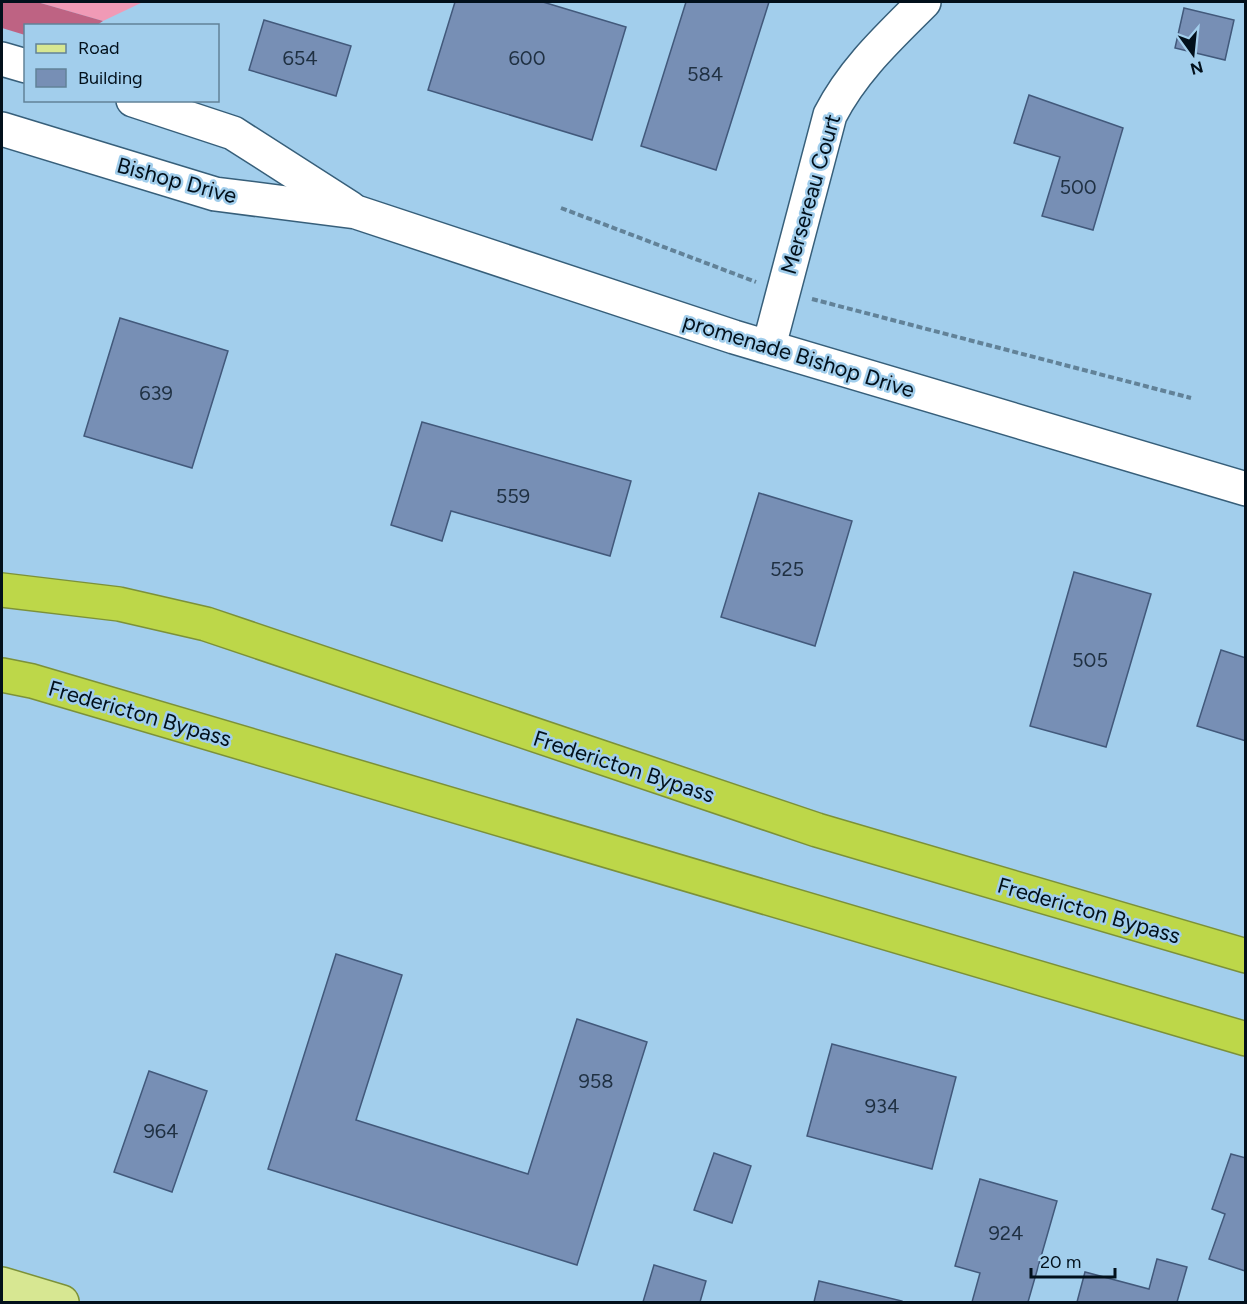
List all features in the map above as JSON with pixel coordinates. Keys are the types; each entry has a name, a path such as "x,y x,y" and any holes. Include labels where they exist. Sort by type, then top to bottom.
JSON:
{"highway":[{"name":"Fredericton Bypass","path":"2,590 119,604 206,624 817,830 1245,956"},
{"name":"Fredericton Bypass","path":"17,678 1245,1039"}],"main road":[{"path":"2,1284 62,1302"}],"street":[{"name":"Mersereau Court","path":"769,346 830,115 842,91 860,67 924,2"},
{"path":"2,59 24,65"},
{"path":"139,102 233,133 357,212"},
{"name":"Bishop Drive","path":"2,129 215,194 357,212"},
{"name":"promenade Bishop Drive","path":"357,212 769,346 1245,489"}],"path":[{"path":"561,208 783,292 1191,398"}],"shaded area":[{"path":"2,2 37,2 103,21 98,24 24,24 24,35 2,28"},
{"path":"37,2 143,2 103,21"}],"building":[{"path":"455,2 543,2 626,27 592,140 428,90"},
{"path":"686,2 769,2 716,170 641,146"},
{"path":"1184,8 1234,20 1225,60 1175,48"},
{"path":"264,20 351,46 336,96 249,70"},
{"path":"1029,95 1123,128 1093,230 1042,216 1060,157 1014,143"},
{"path":"120,318 228,351 192,468 84,436"},
{"path":"422,422 631,481 610,556 451,511 442,541 391,525"},
{"path":"759,493 852,521 815,646 721,617"},
{"path":"1074,572 1151,594 1106,747 1030,726"},
{"path":"1221,650 1246,658 1246,741 1197,726"},
{"path":"336,954 402,975 356,1120 528,1174 577,1019 647,1042 577,1265 268,1169"},
{"path":"832,1044 956,1077 932,1169 807,1136"},
{"path":"149,1071 207,1091 172,1192 114,1172"},
{"path":"714,1153 751,1166 732,1223 694,1210"},
{"path":"1231,1154 1246,1158 1245,1271 1209,1259 1225,1214 1212,1209"},
{"path":"980,1179 1057,1201 1028,1302 972,1302 980,1273 955,1266"},
{"path":"1157,1259 1187,1267 1177,1302 1077,1302 1085,1272 1149,1289"},
{"path":"654,1265 706,1281 700,1302 643,1302"},
{"path":"819,1281 902,1301 902,1302 814,1302"}]}
